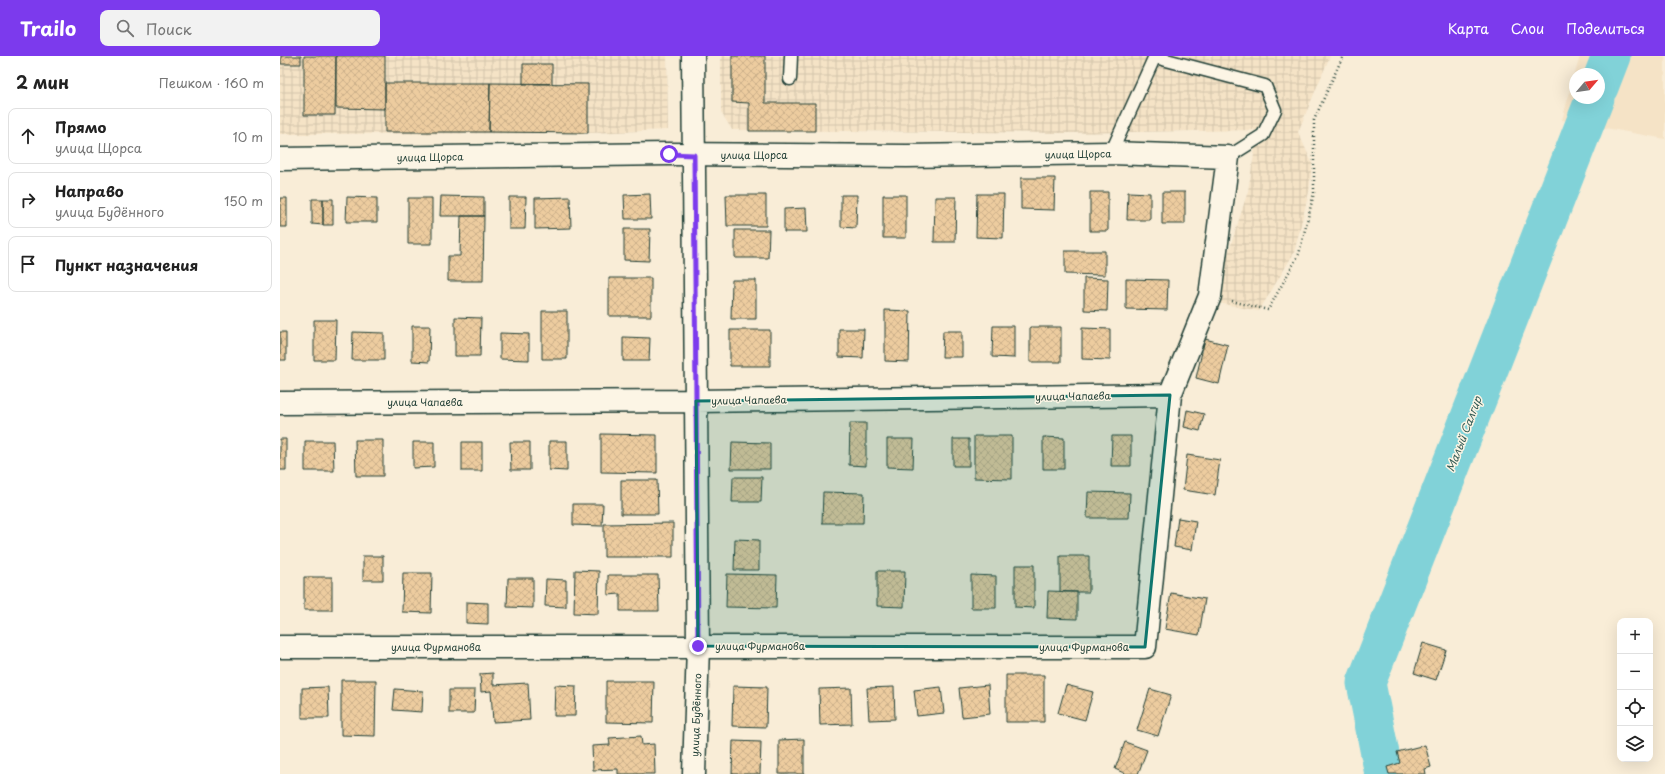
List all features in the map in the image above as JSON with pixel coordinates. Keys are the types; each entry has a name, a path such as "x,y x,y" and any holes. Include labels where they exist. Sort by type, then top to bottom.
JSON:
{"street":[{"name":"улица Будённого","path":"693,56 698,646 694,774"},
{"name":"улица Щорса","path":"280,159 694,155 907,156 1111,153 1228,157"},
{"path":"1170,395 1210,296 1228,157"},
{"name":"улица Чапаева","path":"280,403 696,401 1170,395"},
{"name":"улица Фурманова","path":"280,647 1145,647 1170,395"}],"lane":[{"path":"790,79 791,56"},
{"path":"1111,153 1155,56 1265,86 1275,110 1263,135 1228,157"}],"path":[{"path":"1210,296 1268,310 1299,254 1314,194 1314,120 1343,56"}],"highlighted area":[{"path":"1170,395 1145,647 698,646 696,401"}],"shaded area":[{"path":"280,56 667,56 668,130 588,133 280,134"},
{"path":"721,56 1330,56 1298,132 1312,163 1309,192 1294,253 1259,311 1213,302 1248,191 1258,130 1066,133 732,130 721,112"},
{"path":"1580,56 1665,56 1665,139 1562,120 1569,95 1569,104 1605,104 1605,68 1577,68"}],"building":[{"path":"281,56 301,56 301,64 281,64"},
{"path":"304,56 336,56 335,115 304,115"},
{"path":"336,56 385,56 385,109 336,108"},
{"path":"732,56 765,56 765,103 815,103 815,131 749,131 749,103 732,102"},
{"path":"523,64 552,64 552,84 523,84"},
{"path":"385,83 490,83 489,132 385,132"},
{"path":"490,83 588,84 588,133 489,132"},
{"path":"1021,178 1055,178 1054,210 1021,209"},
{"path":"1090,192 1108,192 1108,231 1090,231"},
{"path":"1128,192 1150,193 1150,220 1127,220"},
{"path":"1162,192 1185,192 1185,224 1162,224"},
{"path":"650,194 651,219 625,219 624,195"},
{"path":"977,194 1004,194 1003,238 976,237"},
{"path":"726,195 766,195 766,226 727,226"},
{"path":"841,195 857,195 856,228 841,227"},
{"path":"883,195 906,195 906,238 883,238"},
{"path":"441,196 484,197 484,216 440,216"},
{"path":"347,197 377,198 377,222 346,222"},
{"path":"509,197 526,197 525,229 509,229"},
{"path":"570,197 571,228 535,229 535,198"},
{"path":"935,197 956,197 955,242 934,242"},
{"path":"280,198 287,198 287,227 280,227"},
{"path":"408,198 432,198 432,244 408,244"},
{"path":"312,199 323,199 323,225 312,224"},
{"path":"323,199 333,199 333,225 323,225"},
{"path":"806,208 807,232 784,232 784,209"},
{"path":"461,216 484,216 483,281 448,281 448,256 460,256"},
{"path":"624,229 650,229 649,261 624,260"},
{"path":"735,230 769,230 768,258 735,258"},
{"path":"1065,251 1105,251 1105,275 1065,274"},
{"path":"609,278 651,278 651,316 609,316"},
{"path":"1084,278 1108,279 1107,311 1084,310"},
{"path":"1126,279 1168,280 1167,310 1126,309"},
{"path":"732,280 756,280 756,319 731,319"},
{"path":"885,310 910,311 909,362 885,361"},
{"path":"542,311 567,311 567,359 542,359"},
{"path":"455,317 481,318 480,356 455,356"},
{"path":"314,320 336,320 335,360 314,360"},
{"path":"412,326 430,326 429,362 412,361"},
{"path":"993,326 1014,326 1014,358 992,357"},
{"path":"1030,327 1061,327 1061,362 1030,362"},
{"path":"1082,328 1110,329 1110,360 1082,359"},
{"path":"839,329 864,329 863,358 839,357"},
{"path":"730,330 770,330 770,366 730,366"},
{"path":"943,331 962,331 962,357 942,357"},
{"path":"280,332 286,332 286,360 280,360"},
{"path":"353,332 384,333 384,360 352,360"},
{"path":"500,333 529,334 529,360 500,359"},
{"path":"623,337 650,338 649,361 623,361"},
{"path":"1205,339 1228,345 1219,384 1196,378"},
{"path":"1187,410 1204,414 1200,431 1184,427"},
{"path":"850,423 866,423 866,466 849,465"},
{"path":"601,434 657,435 657,473 601,472"},
{"path":"974,436 1012,436 1012,479 974,478"},
{"path":"1112,436 1131,436 1131,466 1111,466"},
{"path":"1043,437 1064,438 1064,469 1043,469"},
{"path":"280,439 286,439 286,470 280,470"},
{"path":"887,439 914,439 913,468 887,467"},
{"path":"953,439 969,439 969,466 953,466"},
{"path":"355,440 383,440 383,476 356,476"},
{"path":"305,441 333,441 334,471 305,471"},
{"path":"549,441 567,441 567,471 549,470"},
{"path":"413,442 434,442 434,467 413,468"},
{"path":"462,442 482,442 482,471 462,471"},
{"path":"510,442 530,442 530,470 511,470"},
{"path":"732,442 770,443 770,469 731,469"},
{"path":"1187,455 1220,460 1215,495 1183,490"},
{"path":"733,477 762,477 761,502 732,502"},
{"path":"621,480 657,480 658,514 621,514"},
{"path":"823,492 864,493 863,523 822,523"},
{"path":"1088,492 1130,493 1129,518 1087,518"},
{"path":"573,504 603,504 602,526 573,525"},
{"path":"1178,518 1196,521 1192,550 1174,547"},
{"path":"673,523 673,557 604,557 604,524"},
{"path":"735,539 759,540 759,570 734,570"},
{"path":"363,556 383,556 383,580 363,580"},
{"path":"1060,556 1089,556 1089,592 1060,592"},
{"path":"1015,565 1034,565 1034,608 1015,607"},
{"path":"575,570 599,571 598,614 574,613"},
{"path":"877,571 905,571 904,607 877,606"},
{"path":"403,573 432,573 431,613 402,612"},
{"path":"727,574 777,575 776,608 726,607"},
{"path":"608,575 658,575 659,611 620,611 620,594 608,595"},
{"path":"971,575 996,576 996,608 971,608"},
{"path":"304,577 332,577 332,610 304,610"},
{"path":"508,578 533,578 533,608 507,607"},
{"path":"546,579 566,580 566,607 545,606"},
{"path":"1048,591 1077,592 1077,619 1047,618"},
{"path":"1171,593 1205,599 1199,635 1165,629"},
{"path":"466,602 488,603 488,624 466,623"},
{"path":"1423,643 1446,650 1436,680 1414,673"},
{"path":"493,673 493,685 528,683 530,720 493,722 491,691 481,692 480,674"},
{"path":"1006,675 1044,675 1044,722 1006,722"},
{"path":"341,680 376,680 375,736 341,735"},
{"path":"606,681 654,681 653,723 606,722"},
{"path":"555,685 576,686 575,716 554,716"},
{"path":"988,685 990,714 962,717 959,688"},
{"path":"1066,685 1093,692 1085,720 1058,713"},
{"path":"733,686 767,687 766,727 732,726"},
{"path":"328,687 329,718 302,718 302,688"},
{"path":"894,687 895,719 869,720 867,688"},
{"path":"941,687 944,713 917,716 914,690"},
{"path":"851,688 852,724 820,725 819,689"},
{"path":"395,689 423,691 422,712 393,710"},
{"path":"1150,689 1171,695 1158,736 1137,730"},
{"path":"449,690 475,690 474,713 449,713"},
{"path":"641,736 642,745 654,744 655,774 618,774 618,769 593,770 592,746 610,745 609,738"},
{"path":"804,739 804,774 779,774 779,740"},
{"path":"733,741 761,742 760,774 732,774"},
{"path":"1125,742 1147,750 1138,774 1126,774 1115,769"},
{"path":"1425,745 1431,767 1425,769 1426,774 1389,774 1387,767 1400,763 1397,752"}],"waterway":[{"name":"Малый Салгир","path":"1605,72 1611,56"},
{"name":"Малый Салгир","path":"1384,774 1366,683 1593,104"}],"route":[{"path":"669,154 694,155 698,646"}]}
